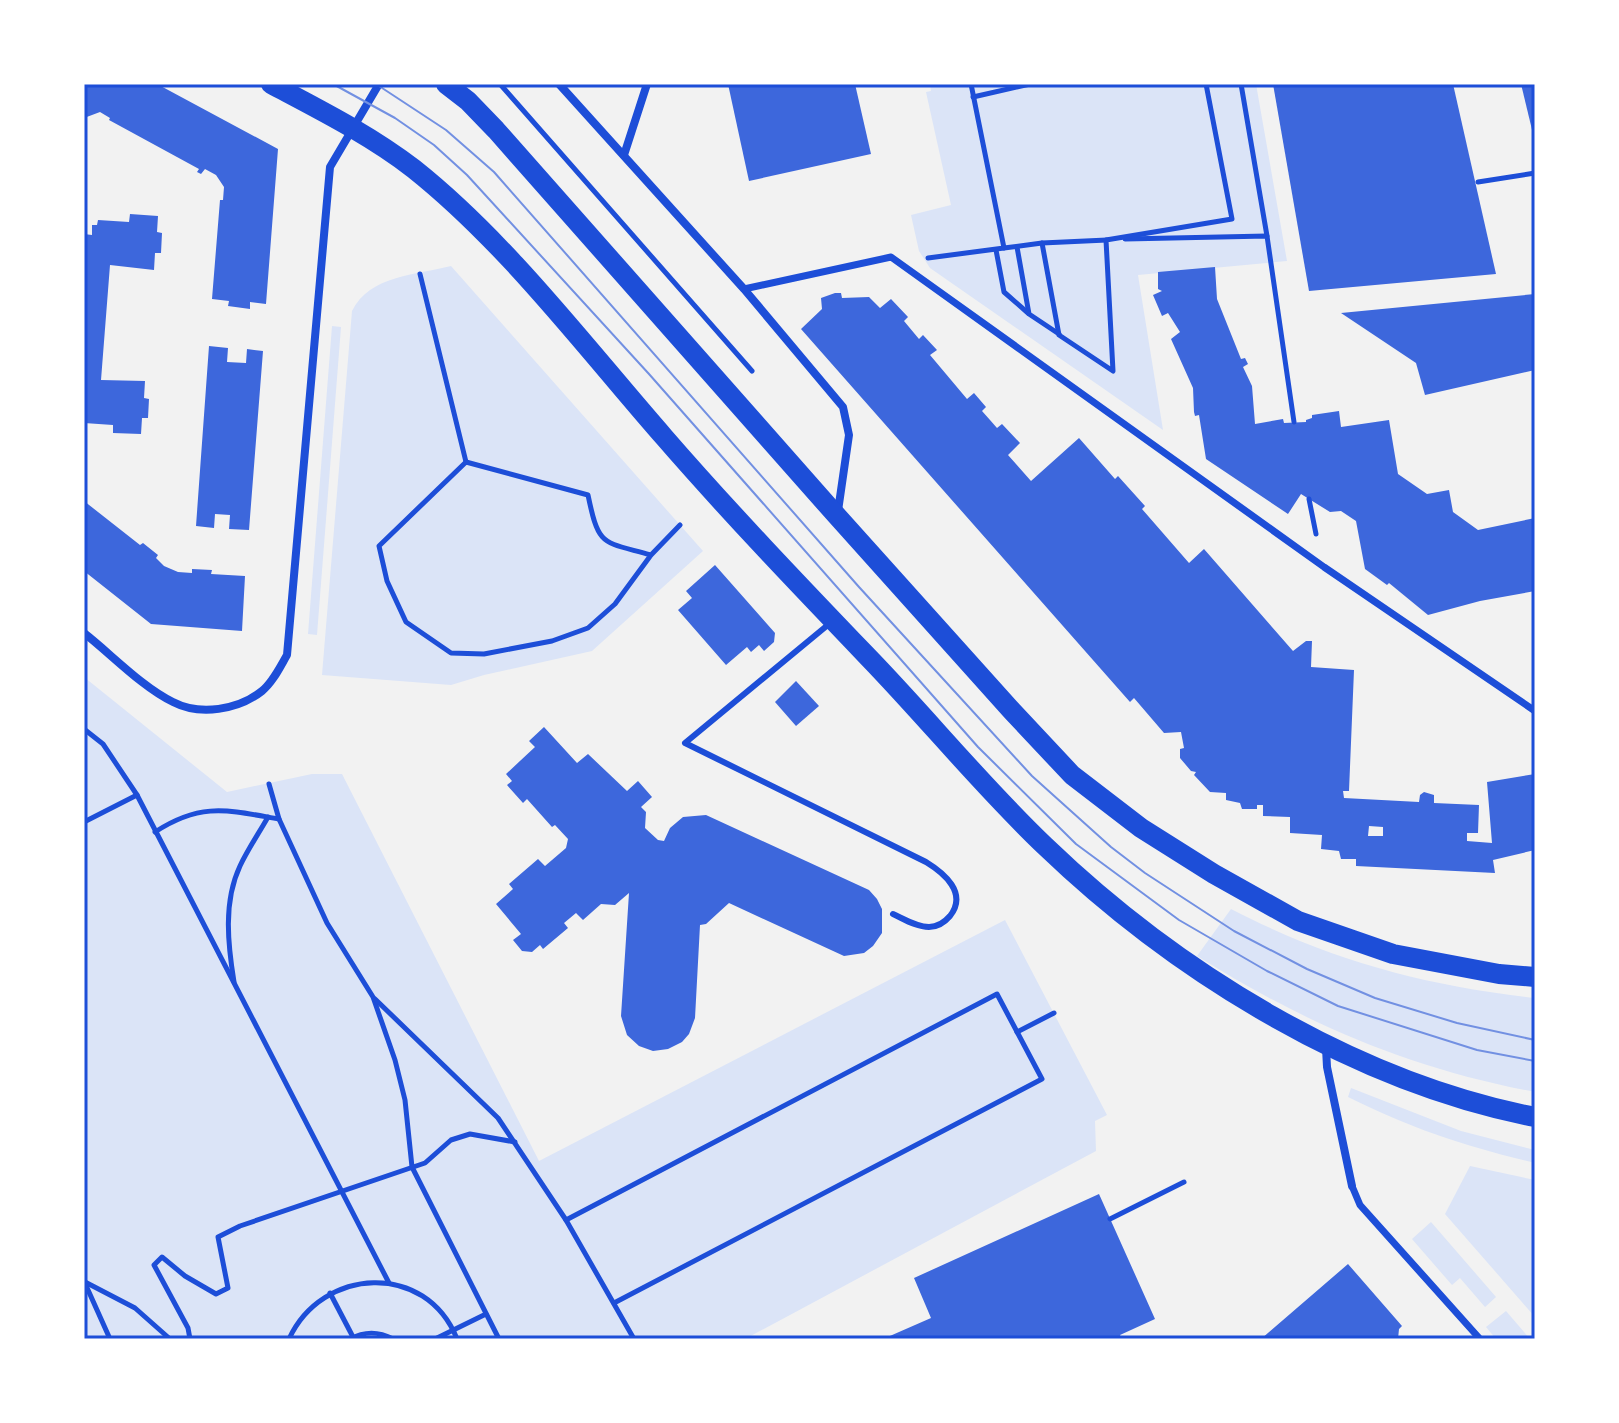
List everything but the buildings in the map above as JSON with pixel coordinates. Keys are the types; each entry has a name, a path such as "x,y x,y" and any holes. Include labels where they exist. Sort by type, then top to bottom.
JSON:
{"main road":[{"path":"271,84 353,127 416,171 477,226 714,494 832,622 869,658 1000,802 1090,887 1209,978 1326,1044 1420,1085 1498,1110 1535,1117"},
{"path":"446,84 496,130 837,516 1072,775 1141,828 1298,921 1393,954 1499,974 1535,977"}],"street":[{"path":"84,633 159,694 198,710 218,709 262,691 287,655 330,167 379,84"},
{"path":"559,84 744,289 843,407 849,435 837,516"},
{"path":"624,155 647,84"},
{"path":"744,289 891,257 1324,567 1535,711"},
{"path":"1326,1044 1327,1067 1352,1186 1360,1205 1480,1339"}],"lane":[{"path":"832,622 685,743 926,862 940,871 952,885 957,898 954,911 945,922 932,927 893,914"}],"path":[{"path":"500,84 757,377"},
{"path":"971,84 1004,248"},
{"path":"973,97 1030,84"},
{"path":"1106,240 1232,219 1206,84"},
{"path":"1241,84 1294,422"},
{"path":"1478,182 1535,173"},
{"path":"891,257 925,258 1042,243 1267,236"},
{"path":"996,250 1004,292 1029,314 1113,371 1106,240"},
{"path":"1042,243 1059,335"},
{"path":"1017,247 1029,314"},
{"path":"420,274 466,462"},
{"path":"466,462 379,546 387,581 406,622 451,653 484,654 552,641 588,628 615,604 651,555 680,525"},
{"path":"466,462 588,495 595,529 606,542 651,555"},
{"path":"84,729 103,744 137,795 339,1192 389,1283"},
{"path":"269,784 279,819 327,923 373,997 399,1076 412,1167 499,1339"},
{"path":"84,822 137,795"},
{"path":"155,832 176,818 201,811 220,810 279,819"},
{"path":"234,988 228,943 234,884 240,866 268,817"},
{"path":"566,1220 997,994 1042,1079 614,1303"},
{"path":"373,997 498,1118 566,1220 634,1339"},
{"path":"1017,1032 1054,1013"},
{"path":"190,1339 188,1328 154,1265 162,1257 201,1287 216,1294 228,1288 218,1237 240,1226 425,1163 451,1140 470,1134 515,1142"},
{"path":"1110,1219 1184,1182"},
{"path":"84,1282 110,1339"},
{"path":"84,1282 135,1308 170,1339"},
{"path":"289,1339 313,1304 330,1293 358,1284 389,1283 433,1304 457,1339"},
{"path":"330,1293 351,1338 376,1332 393,1339"},
{"path":"435,1339 486,1314"}],"shaded area":[{"path":"930,84 1256,84 1287,261 1138,275 1163,430 930,268 919,251 911,215 951,205 926,92 931,91"},
{"path":"451,266 703,551 592,651 451,685 322,675 352,311 360,299 382,283"},
{"path":"332,326 341,327 317,635 308,634"},
{"path":"84,677 227,792 312,774 342,774 539,1161 1005,920 1107,1115 1095,1121 1096,1151 745,1339 84,1339"},
{"path":"1231,909 1305,943 1379,968 1454,986 1535,998 1535,1092 1444,1070 1359,1040 1278,1003 1197,956"},
{"path":"1351,1088 1461,1131 1535,1150 1535,1163 1462,1143 1394,1118 1348,1097"},
{"path":"1470,1166 1535,1180 1535,1317 1445,1214"},
{"path":"1431,1222 1496,1297 1485,1307 1460,1278 1452,1285 1412,1239"},
{"path":"1506,1311 1530,1339 1496,1339 1486,1327"}],"tram line":[{"path":"333,84 395,118 434,145 467,175 649,374 978,747 1076,844 1179,920 1267,971 1338,1006 1477,1050 1535,1061"},
{"path":"376,84 446,130 494,172 859,587 1032,776 1111,847 1234,931 1307,969 1375,998 1457,1023 1535,1040"}]}
